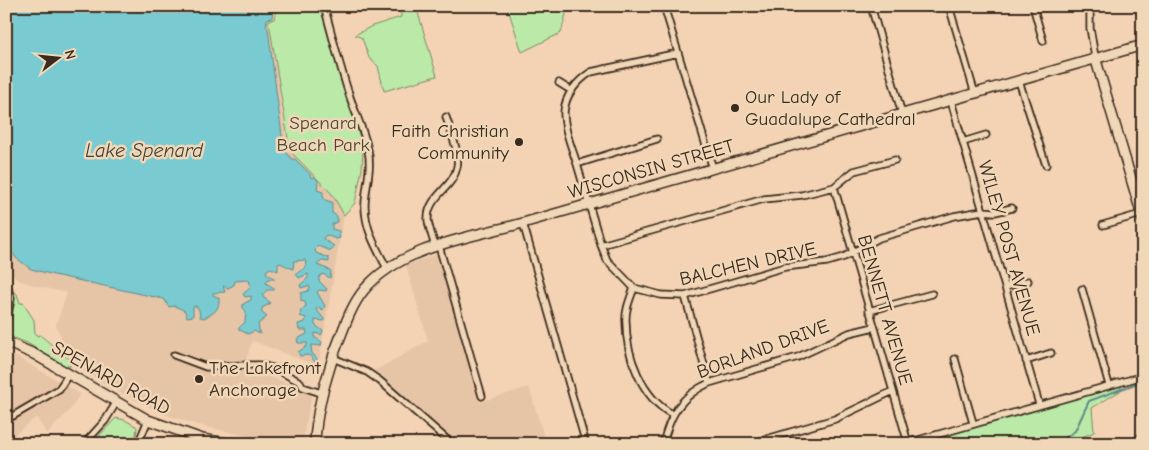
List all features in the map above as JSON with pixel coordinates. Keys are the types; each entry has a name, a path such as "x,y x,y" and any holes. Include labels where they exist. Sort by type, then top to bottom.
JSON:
{"street":[{"path":"324,6 370,160 365,204 369,231 387,268"},
{"path":"664,6 712,169"},
{"path":"871,6 902,114"},
{"path":"949,6 974,94"},
{"path":"1033,6 1043,41"},
{"path":"1090,6 1090,28 1096,57 1142,217 1103,225"},
{"name":"WISCONSIN STREET","path":"315,444 321,393 352,308 364,290 387,268 402,259 437,246 523,224 1143,44"},
{"path":"672,414 662,408 651,397 642,383 633,362 626,320 634,288 607,260 601,245 569,137 564,112 572,91 582,78 591,72 678,53"},
{"path":"1019,81 1046,165"},
{"path":"559,83 572,91"},
{"name":"WILEY POST AVENUE","path":"950,101 964,142 982,211 1039,404"},
{"path":"446,117 458,164 450,183 432,202 428,221 482,396"},
{"path":"964,142 986,135"},
{"path":"577,164 657,139"},
{"path":"601,245 764,200 802,194 834,186 854,171 895,160"},
{"name":"BENNETT AVENUE","path":"834,186 893,391 906,443"},
{"name":"BALCHEN DRIVE","path":"634,288 660,295 685,296 785,267 827,262 853,252 880,238 954,216 982,211 995,212 1012,208"},
{"path":"523,224 586,444"},
{"path":"1004,287 1028,280"},
{"path":"6,282 11,298 6,321"},
{"path":"1082,289 1109,384"},
{"path":"870,311 932,294"},
{"path":"685,296 709,383"},
{"name":"BORLAND DRIVE","path":"663,444 672,414 696,389 709,383 798,357 849,333 874,327"},
{"name":"SPENARD ROAD","path":"6,342 34,354 148,420 202,441 232,444"},
{"path":"1026,361 1050,353"},
{"path":"174,355 206,367 259,365 276,369 300,382 303,387 321,393"},
{"path":"333,358 367,372 452,444"},
{"path":"955,359 973,423"},
{"path":"6,420 59,389 68,375"},
{"path":"906,443 1109,384 1143,376"},
{"path":"750,444 835,419 893,391"},
{"path":"84,444 105,421 116,403"},
{"path":"138,444 148,420"},
{"path":"1135,444 1143,437"}],"shaded area":[{"name":"Lake Spenard","path":"6,6 277,6 273,18 268,20 267,25 270,29 288,152 294,155 332,194 344,215 319,361 314,365 253,341 253,339 243,368 312,393 302,443 247,436 198,425 164,414 117,391 77,367 70,359 56,325 67,293 19,280 9,271 6,266"},
{"path":"437,254 480,402 529,387 546,444 457,444 374,371 428,341 406,265"},
{"path":"6,354 19,358 80,394 70,410 47,434 36,417 7,441 9,444 6,444"},
{"path":"147,436 187,444 146,444"}],"green space":[{"name":"Spenard Beach Park","path":"277,6 321,6 332,49 363,146 362,169 355,203 344,215 332,194 290,151 268,25 268,21 274,19"},
{"path":"400,6 426,6 418,13 437,76 384,91 378,66 369,58 362,38 355,35 372,26 401,17"},
{"path":"507,6 568,6 561,33 522,52"},
{"path":"14,292 17,294 20,303 23,303 34,320 35,334 40,335 70,360 72,363 70,366 65,366 27,343 12,337 8,332 15,302"},
{"path":"1121,386 1120,391 1092,408 1094,432 1065,444 917,444"},
{"path":"116,418 125,420 137,427 135,444 101,444 94,441"}],"water":[{"name":"Lake Spenard","path":"6,6 275,6 272,18 267,19 266,26 268,29 283,143 292,159 295,159 310,174 311,178 315,177 318,181 317,190 323,192 325,200 332,202 332,213 337,216 337,222 332,224 332,229 339,231 340,238 336,239 326,235 323,239 334,246 331,251 318,246 315,249 316,253 329,258 329,262 322,261 317,265 331,272 330,278 323,274 319,277 319,281 327,289 326,291 319,290 317,292 325,306 323,310 318,307 316,309 324,319 324,321 315,320 315,325 323,331 321,335 315,333 314,337 322,342 321,346 312,345 311,347 312,353 318,360 315,362 309,355 300,356 298,352 307,346 307,343 298,343 297,339 307,334 306,330 299,330 298,324 305,322 306,318 300,316 301,310 306,306 305,302 301,301 301,293 308,291 310,287 301,288 300,285 308,278 308,274 299,278 296,274 306,267 305,260 294,261 293,269 280,263 278,264 278,271 271,268 267,270 266,273 275,279 268,279 266,283 274,288 274,290 267,290 263,294 263,297 271,303 262,308 262,313 267,317 258,324 260,334 254,331 248,334 238,329 245,322 246,311 243,308 243,304 251,300 251,296 245,297 243,294 251,287 249,280 235,281 234,285 228,288 223,286 225,292 213,293 213,295 219,298 219,302 216,311 211,314 204,318 200,317 196,306 193,307 193,316 187,317 185,311 175,306 169,307 164,299 31,269 16,258 6,243"}],"waterway":[{"path":"1056,444 1075,431 1089,401 1143,381"}],"place":[{"name":"Our Lady of Guadalupe Cathedral","path":"735,108"},
{"name":"Faith Christian Community","path":"519,142"},
{"name":"The Lakefront Anchorage","path":"199,379"}]}
